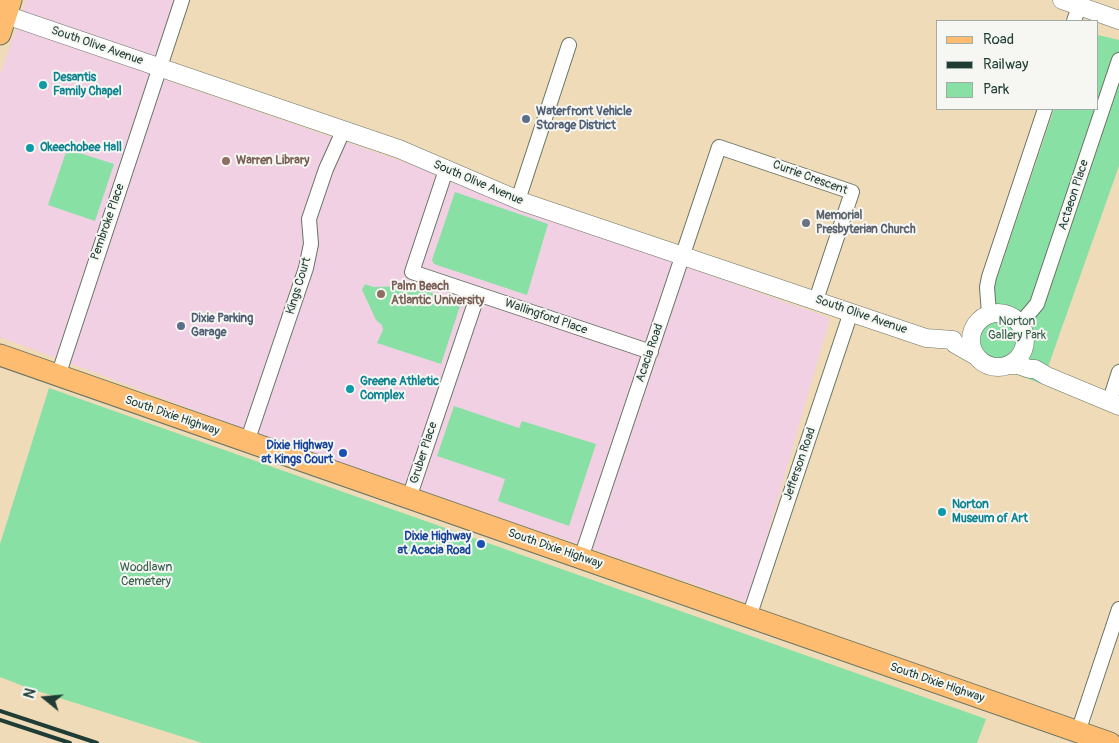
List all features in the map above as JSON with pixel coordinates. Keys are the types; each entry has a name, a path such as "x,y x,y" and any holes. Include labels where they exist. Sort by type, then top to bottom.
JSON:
{"main road":[{"name":"South Dixie Highway","path":"0,355 1110,743"}],"street":[{"name":"Pembroke Place","path":"58,376 182,0"},
{"path":"1062,0 1077,14 1119,20"},
{"name":"South Olive Avenue","path":"4,15 344,129 399,149 518,200 926,338 953,340"},
{"path":"518,200 569,44"},
{"name":"Actaeon Place","path":"1020,324 1037,304 1119,60"},
{"path":"976,356 971,340 983,319 989,277 1045,110"},
{"name":"Kings Court","path":"247,442 306,268 311,244 309,219 326,169 344,129"},
{"name":"Acacia Road","path":"581,558 718,147"},
{"name":"Currie Crescent","path":"718,147 852,192 816,300"},
{"name":"Wallingford Place","path":"446,170 412,272 651,352"},
{"name":"Gruber Place","path":"409,498 478,294"},
{"name":"Jefferson Road","path":"748,617 851,312"},
{"path":"1035,369 1029,359 1025,337 1020,324 1006,314 998,313 983,319 955,336 953,340 955,344 988,365 995,367 1010,365 1035,369 1047,376 1114,404 1119,372"},
{"path":"1010,365 1022,353 1025,344"},
{"path":"1078,732 1119,609"}],"shaded area":[{"name":"Palm Beach Atlantic University","path":"26,0 178,0 159,57 166,80 430,171 554,220 830,318 748,603 258,434 0,337 0,75"}],"green space":[{"name":"Norton Gallery Park","path":"1099,35 1119,40 1119,166 1042,384 957,352 998,275 1054,110 1099,110"},
{"path":"67,149 114,164 95,221 48,205"},
{"path":"455,192 548,224 527,295 434,264 432,260"},
{"path":"365,284 373,287 412,286 461,303 441,364 377,343 383,330 382,325 376,320 362,290"},
{"name":"Woodlawn Cemetery","path":"49,388 986,719 977,743 202,743 31,689 0,677 0,544"},
{"path":"454,406 519,428 522,421 596,444 569,526 498,501 505,479 437,456"}],"railway":[{"path":"0,711 97,743"},
{"path":"0,720 70,743"}],"place":[{"name":"Desantis Family Chapel","path":"43,85"},
{"name":"Waterfront Vehicle Storage District","path":"526,119"},
{"name":"Okeechobee Hall","path":"30,148"},
{"name":"Warren Library","path":"226,161"},
{"name":"Memorial Presbyterian Church","path":"806,223"},
{"name":"Palm Beach Atlantic University","path":"381,294"},
{"name":"Dixie Parking Garage","path":"181,326"},
{"name":"Greene Athletic Complex","path":"350,389"},
{"name":"Dixie Highway at Kings Court","path":"343,453"},
{"name":"Norton Museum of Art","path":"942,512"},
{"name":"Dixie Highway at Acacia Road","path":"481,544"}]}
